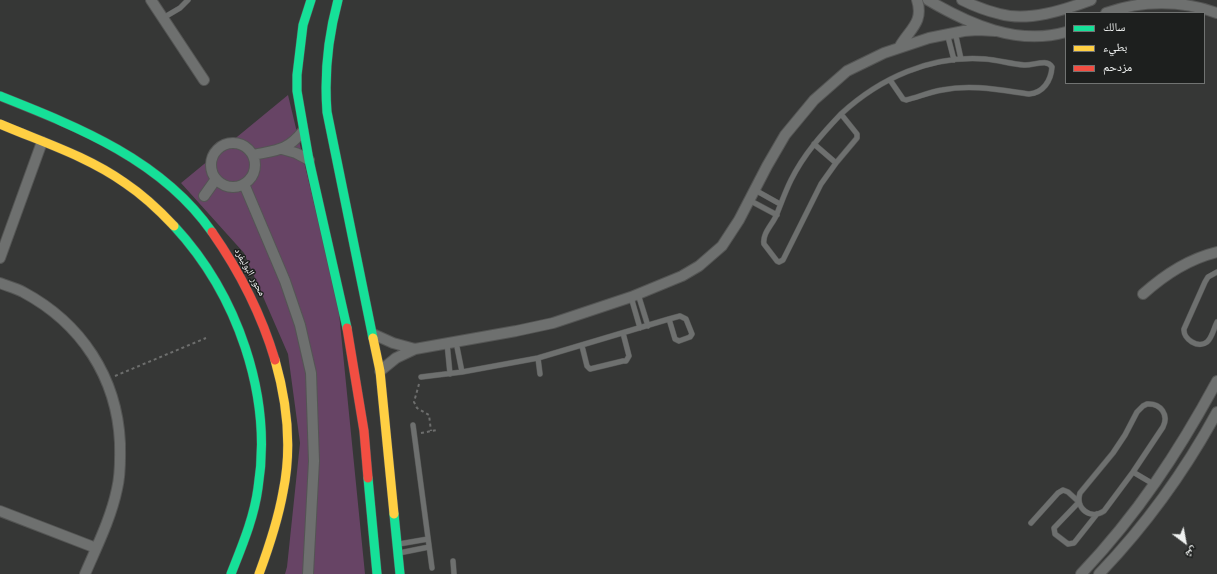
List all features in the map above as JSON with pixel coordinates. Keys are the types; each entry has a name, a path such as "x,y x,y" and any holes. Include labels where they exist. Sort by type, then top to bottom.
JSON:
{"street":[{"path":"151,0 204,80"},
{"path":"310,0 303,25 296,75 297,92 309,160 347,329 364,431 377,574"},
{"path":"338,0 332,20 325,65 324,87 326,112 380,371 400,574"},
{"path":"900,46 916,26 919,8 917,0"},
{"path":"928,0 957,16 995,31 1012,35 1034,37 1045,37 1065,32"},
{"path":"962,0 1000,15 1012,16 1052,13 1090,0"},
{"path":"1109,12 1135,4 1162,2 1188,4 1217,12"},
{"path":"380,371 396,358 415,349 553,323 634,296 682,276 699,266 722,246 739,220 785,135 814,100 847,71 900,46 951,33 978,30 995,31"},
{"name":"محور البوليفرد","path":"0,96 86,132 126,155 161,178 180,194 200,215 223,246 249,290 267,332 280,377 286,420 287,463 281,506 260,574"},
{"path":"0,124 108,171 126,183 160,210 180,231 202,259 232,314 241,334 257,393 260,413 262,454 257,496 252,517 231,574"},
{"path":"253,155 282,149 303,131"},
{"path":"0,258 42,142"},
{"path":"228,143 236,143 243,145 253,155 255,169 253,175 244,184 237,187 229,187 222,184 212,173 212,158 221,146 228,143"},
{"path":"282,149 296,153 309,160"},
{"path":"204,196 216,179"},
{"path":"244,184 285,281 300,325 311,373 314,461 308,574"},
{"path":"1143,294 1155,283 1182,265 1217,252"},
{"path":"0,283 22,291 48,307 72,328 92,352 107,380 119,424 121,469 110,515 85,574"},
{"path":"373,334 393,343 415,349"},
{"path":"1080,574 1120,530 1155,485 1180,446 1217,381"},
{"path":"1088,566 1098,574 1126,543 1165,495 1199,443 1217,412"},
{"path":"0,511 96,548"}],"lane":[{"path":"163,18 180,8 188,0"},
{"path":"951,33 961,59"},
{"path":"951,33 954,60"},
{"path":"841,114 858,136 836,163 815,196 783,260 779,262 775,260 765,246 763,240 777,215 780,204 799,166 814,144 841,114 864,95 890,80 921,67 954,60 985,59 1026,65 1047,62 1050,63 1052,67 1044,87 1034,94 971,87 943,90 906,100 903,99 890,80"},
{"path":"814,144 836,163"},
{"path":"755,190 780,204"},
{"path":"750,200 777,215"},
{"path":"1217,272 1208,277 1205,282 1184,329 1184,334 1188,340 1198,344 1204,344 1210,339 1217,322"},
{"path":"634,296 648,326"},
{"path":"634,296 640,328"},
{"path":"421,377 450,374 538,358 582,346 622,333 648,326 669,319 680,316 686,319 692,334 691,336 677,340 669,319"},
{"path":"582,346 587,366 590,369 593,370 623,361 628,359 628,356 622,333"},
{"path":"452,343 462,372"},
{"path":"450,374 452,343"},
{"path":"538,358 540,374"},
{"path":"1147,404 1156,405 1160,407 1165,414 1165,423 1134,472 1104,511 1093,515 1082,510 1079,502 1080,493 1113,453 1137,412 1147,404"},
{"path":"413,425 432,568"},
{"path":"1134,472 1155,485"},
{"path":"1030,523 1060,491 1066,491 1079,502"},
{"path":"1079,502 1054,528 1055,534 1065,542 1068,544 1074,543 1097,514"},
{"path":"398,549 428,539"},
{"path":"398,549 429,547"},
{"path":"453,561 454,574"}],"path":[{"path":"107,380 206,338"},
{"path":"421,377 414,402 417,408 429,416 431,431"},
{"path":"414,434 437,430"}],"shaded area":[{"path":"288,95 338,303 365,574 285,574 300,443 288,354 244,253 181,183"}],"traffic: fast":[{"path":"311,0 303,25 297,75 297,91 309,160 347,328"},
{"path":"338,0 328,55 326,83 327,112 373,338"},
{"path":"0,96 59,120 88,134 144,166 169,185 192,207 212,232"},
{"path":"174,226 196,253 216,283 232,314 245,348 255,382 260,417 261,453 258,488 251,521 231,574"},
{"path":"368,478 377,574"},
{"path":"394,514 400,574"}],"traffic: slow":[{"path":"0,124 80,157 110,173 132,188 157,209 174,226"},
{"path":"373,338 380,371 394,514"},
{"path":"259,574 279,513 286,476 288,442 287,426 283,392 275,360"}],"traffic: jam":[{"path":"212,232 232,262 249,293 275,360"},
{"path":"347,328 364,431 368,478"}]}
